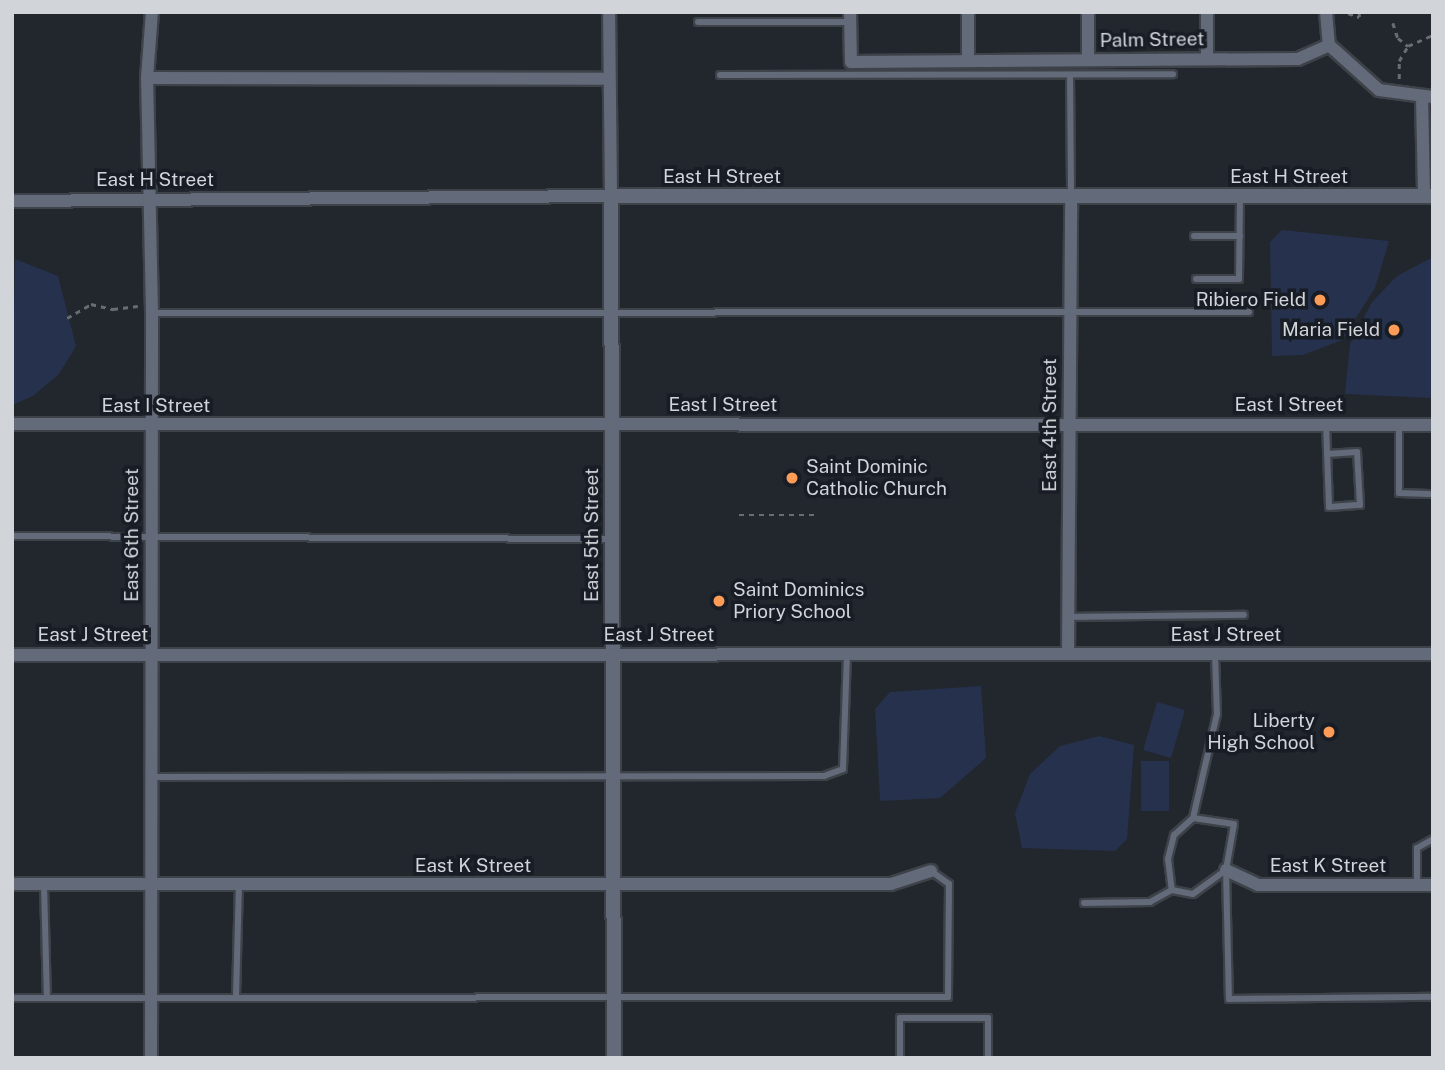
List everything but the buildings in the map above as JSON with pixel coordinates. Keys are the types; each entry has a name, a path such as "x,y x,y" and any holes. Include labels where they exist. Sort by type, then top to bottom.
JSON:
{"street":[{"name":"East 6th Street","path":"151,1058 152,309 147,78 152,12"},
{"name":"East 5th Street","path":"609,12 614,1058"},
{"path":"968,12 968,61"},
{"path":"1088,12 1088,60"},
{"path":"1207,12 1207,58"},
{"path":"1326,12 1329,45 1379,90 1427,97 1429,196"},
{"name":"Palm Street","path":"850,17 851,62 1298,59 1329,45"},
{"path":"147,78 609,79"},
{"name":"East H Street","path":"12,201 611,196 1429,196"},
{"name":"East 4th Street","path":"1068,654 1071,197"},
{"name":"East I Street","path":"12,424 1433,425"},
{"name":"East J Street","path":"12,655 1433,654"},
{"name":"East K Street","path":"1226,870 1258,885 1433,885"},
{"name":"East K Street","path":"12,884 891,884 931,871"}],"lane":[{"path":"698,22 850,17"},
{"path":"720,75 1173,75"},
{"path":"1070,75 1071,197"},
{"path":"1196,279 1239,279 1240,197"},
{"path":"1194,236 1240,236"},
{"path":"152,309 611,313 1249,313"},
{"path":"1326,424 1327,454 1329,507 1360,505 1357,453 1327,454"},
{"path":"1399,425 1399,493 1429,494"},
{"path":"12,536 611,538"},
{"path":"1068,617 1244,615"},
{"path":"152,777 836,774 844,769 847,654"},
{"path":"1172,890 1168,859 1174,835 1192,818 1217,713 1215,654"},
{"path":"1192,818 1234,824 1226,870 1229,999 1433,996"},
{"path":"1417,885 1416,848 1433,839"},
{"path":"1084,903 1150,902 1172,890 1193,894 1226,870"},
{"path":"12,999 948,997 949,884 931,871"},
{"path":"44,884 47,998"},
{"path":"236,997 239,885"},
{"path":"900,1058 900,1018 988,1018 988,1058"}],"path":[{"path":"1348,13 1359,17 1359,12"},
{"path":"1393,23 1398,38 1408,46"},
{"path":"1399,85 1399,61 1408,46 1433,35"},
{"path":"67,317 91,304 113,309 152,309"},
{"path":"739,515 819,515"}],"shaded area":[{"name":"Ribiero Field","path":"1282,230 1389,241 1375,288 1342,340 1303,355 1272,356 1270,242"},
{"name":"Maria Field","path":"1433,257 1433,398 1345,394 1350,344 1372,302 1397,276"},
{"path":"15,259 58,276 76,346 59,374 33,396 12,405"},
{"path":"981,686 986,758 940,798 880,801 875,709 890,692"},
{"path":"1157,702 1185,710 1171,758 1143,750"},
{"path":"1099,736 1134,745 1127,839 1115,851 1022,848 1015,813 1030,774 1060,746"},
{"path":"1141,761 1169,761 1169,811 1141,811"}],"place":[{"name":"Ribiero Field","path":"1320,300"},
{"name":"Maria Field","path":"1394,330"},
{"name":"Saint Dominic Catholic Church","path":"792,478"},
{"name":"Saint Dominics Priory School","path":"719,601"},
{"name":"Liberty High School","path":"1329,732"}]}
